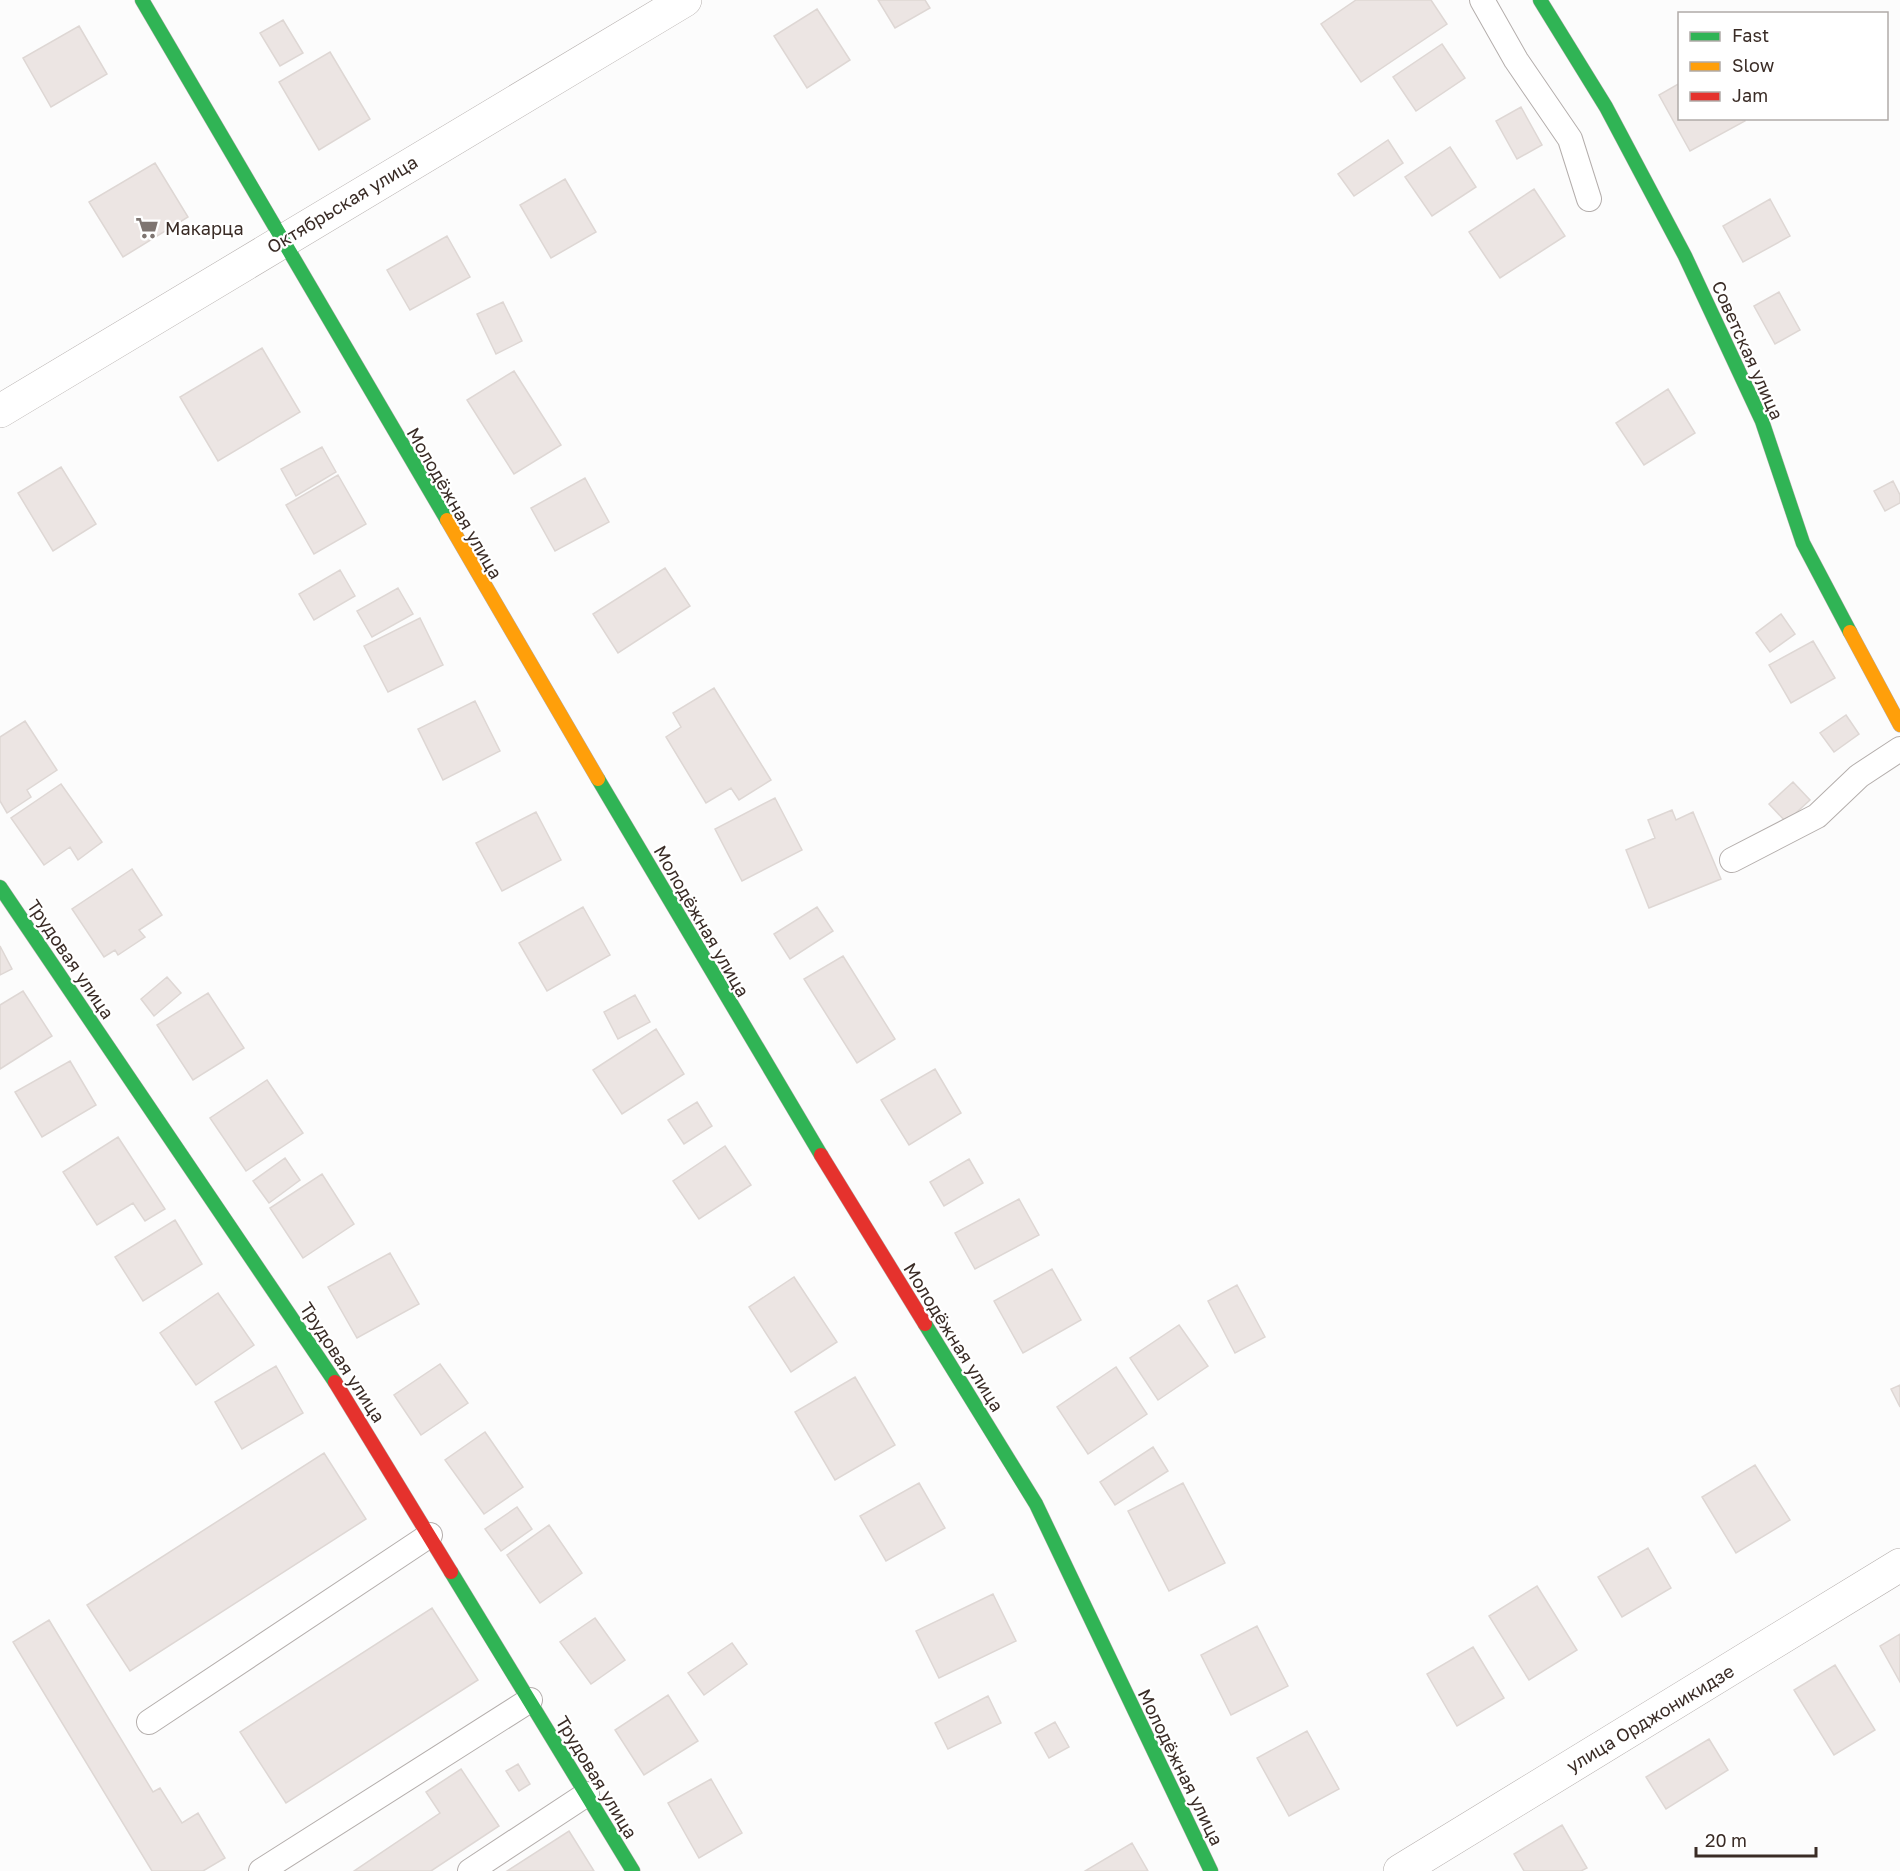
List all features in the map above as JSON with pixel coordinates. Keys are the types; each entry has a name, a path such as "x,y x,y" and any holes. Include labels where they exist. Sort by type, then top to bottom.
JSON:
{"street":[{"name":"Молодёжная улица","path":"142,0 280,241 777,1084 1036,1504 1211,1871"},
{"name":"Октябрьская улица","path":"0,411 685,0"},
{"name":"Советская улица","path":"1540,0 1606,106 1685,256 1762,421 1803,543 1900,725"},
{"name":"Трудовая улица","path":"0,887 317,1352 633,1871"},
{"name":"улица Орджоникидзе","path":"1400,1871 1900,1565"}],"lane":[{"path":"1482,0 1516,60 1570,139 1588,200"},
{"path":"1732,860 1817,816 1859,776 1900,749"},
{"path":"149,1722 430,1535"},
{"path":"261,1871 530,1700"},
{"path":"470,1871 587,1794"}],"building":[{"path":"878,0 925,0 930,8 895,28"},
{"path":"1356,0 1431,0 1447,24 1361,82 1321,24"},
{"path":"817,9 850,60 807,88 774,36"},
{"path":"283,20 303,53 280,66 260,33"},
{"path":"79,26 107,74 51,107 23,58"},
{"path":"1442,44 1465,78 1416,111 1393,77"},
{"path":"330,52 370,119 319,150 279,82"},
{"path":"1678,84 1678,120 1745,121 1690,151 1659,95"},
{"path":"1521,107 1542,145 1517,159 1496,121"},
{"path":"1388,140 1403,163 1354,196 1338,174"},
{"path":"1450,147 1476,187 1432,216 1405,177"},
{"path":"155,163 188,217 123,257 89,202"},
{"path":"565,179 596,232 551,258 520,205"},
{"path":"1534,189 1565,236 1500,278 1469,232"},
{"path":"1770,199 1790,236 1743,262 1723,226"},
{"path":"447,236 470,277 410,310 387,270"},
{"path":"1779,292 1800,330 1775,344 1754,306"},
{"path":"503,302 522,341 496,354 477,314"},
{"path":"262,348 300,412 218,461 180,397"},
{"path":"514,371 561,445 514,474 467,400"},
{"path":"1668,389 1695,433 1644,465 1616,423"},
{"path":"322,447 336,472 296,496 281,469"},
{"path":"61,467 96,524 53,551 18,493"},
{"path":"338,475 366,524 314,554 286,505"},
{"path":"585,478 609,522 555,551 531,508"},
{"path":"1893,481 1900,495 1900,503 1885,511 1874,491"},
{"path":"665,568 690,606 618,653 593,614"},
{"path":"340,570 355,596 314,620 299,594"},
{"path":"398,588 413,614 372,637 357,611"},
{"path":"1781,614 1795,634 1770,652 1756,633"},
{"path":"420,618 443,665 388,692 364,646"},
{"path":"1813,641 1835,678 1791,703 1769,665"},
{"path":"714,688 771,780 739,800 731,788 706,803 666,737 681,727 673,713"},
{"path":"475,701 500,751 443,780 418,729"},
{"path":"1846,715 1859,734 1834,752 1820,733"},
{"path":"25,721 57,770 27,790 31,797 7,813 0,801 0,737"},
{"path":"1793,782 1810,800 1786,822 1769,804"},
{"path":"61,784 102,842 78,860 70,847 44,865 11,818"},
{"path":"775,798 802,850 742,881 715,829"},
{"path":"1672,810 1676,820 1693,812 1721,879 1649,908 1626,850 1655,838 1648,820"},
{"path":"536,812 561,860 502,891 476,843"},
{"path":"132,869 162,915 139,930 145,937 118,955 115,950 104,957 72,909"},
{"path":"583,907 610,955 547,991 519,943"},
{"path":"817,907 833,931 790,959 774,934"},
{"path":"0,946 12,969 0,975"},
{"path":"843,956 895,1039 857,1063 804,979"},
{"path":"167,977 181,993 154,1016 141,999"},
{"path":"23,991 52,1036 0,1069 0,1005"},
{"path":"208,993 244,1048 193,1080 157,1025"},
{"path":"635,995 650,1022 618,1039 604,1012"},
{"path":"656,1029 684,1074 622,1114 593,1070"},
{"path":"70,1061 96,1105 42,1137 15,1092"},
{"path":"935,1069 961,1113 909,1145 881,1100"},
{"path":"267,1080 303,1133 246,1171 210,1118"},
{"path":"697,1102 712,1126 684,1144 668,1120"},
{"path":"118,1137 165,1209 145,1221 133,1203 97,1225 63,1172"},
{"path":"725,1146 751,1185 699,1219 673,1181"},
{"path":"285,1158 300,1180 269,1203 253,1181"},
{"path":"969,1159 983,1183 944,1206 930,1182"},
{"path":"322,1174 354,1224 303,1258 270,1208"},
{"path":"1019,1199 1039,1235 975,1269 955,1233"},
{"path":"175,1220 202,1264 143,1301 115,1257"},
{"path":"390,1253 419,1304 357,1338 328,1287"},
{"path":"1052,1269 1081,1320 1023,1353 994,1301"},
{"path":"794,1277 837,1342 791,1372 749,1307"},
{"path":"1237,1285 1265,1337 1235,1353 1208,1301"},
{"path":"218,1293 254,1345 196,1385 160,1333"},
{"path":"1179,1325 1208,1366 1158,1400 1130,1358"},
{"path":"440,1364 468,1403 421,1435 394,1395"},
{"path":"276,1366 303,1413 242,1449 215,1402"},
{"path":"1116,1367 1147,1414 1088,1454 1057,1407"},
{"path":"855,1377 895,1445 835,1480 795,1412"},
{"path":"1900,1385 1900,1407 1891,1389"},
{"path":"485,1432 523,1487 484,1514 445,1460"},
{"path":"1153,1447 1168,1471 1115,1505 1100,1482"},
{"path":"324,1453 366,1519 130,1671 87,1605"},
{"path":"1755,1465 1790,1520 1736,1553 1702,1497"},
{"path":"919,1483 945,1528 886,1561 860,1516"},
{"path":"1183,1483 1225,1563 1169,1591 1128,1511"},
{"path":"517,1507 532,1529 501,1551 485,1529"},
{"path":"549,1525 582,1573 540,1603 507,1555"},
{"path":"1648,1548 1671,1588 1622,1617 1598,1577"},
{"path":"1537,1586 1577,1650 1529,1680 1489,1616"},
{"path":"993,1594 1016,1641 939,1678 916,1631"},
{"path":"432,1608 478,1680 286,1803 240,1732"},
{"path":"595,1618 625,1660 591,1684 560,1642"},
{"path":"49,1620 153,1792 160,1788 182,1823 198,1813 225,1858 203,1871 152,1871 13,1642"},
{"path":"1257,1626 1288,1686 1231,1715 1201,1655"},
{"path":"1900,1634 1900,1682 1880,1646"},
{"path":"732,1643 747,1664 704,1695 688,1673"},
{"path":"1473,1647 1504,1698 1457,1726 1427,1674"},
{"path":"1835,1665 1875,1730 1834,1755 1794,1690"},
{"path":"668,1695 698,1741 644,1775 615,1730"},
{"path":"988,1696 1001,1723 948,1749 935,1723"},
{"path":"1055,1722 1069,1747 1049,1758 1035,1733"},
{"path":"1307,1731 1339,1789 1289,1816 1257,1758"},
{"path":"1709,1739 1728,1770 1666,1809 1646,1777"},
{"path":"518,1764 530,1784 519,1791 506,1771"},
{"path":"461,1769 499,1826 431,1871 354,1871 440,1813 426,1792"},
{"path":"711,1779 742,1833 699,1858 668,1803"},
{"path":"1562,1825 1587,1868 1581,1871 1524,1871 1514,1854"},
{"path":"569,1831 594,1871 507,1871"},
{"path":"1132,1843 1148,1871 1085,1871"}],"traffic: fast":[{"path":"142,0 447,520"},
{"path":"1540,0 1606,107 1685,256 1762,421 1803,543 1850,632"},
{"path":"598,779 821,1155"},
{"path":"0,887 335,1382"},
{"path":"925,1324 1036,1504 1211,1871"},
{"path":"451,1572 633,1871"}],"traffic: slow":[{"path":"447,520 598,779"},
{"path":"1850,632 1900,725"}],"traffic: jam":[{"path":"821,1155 925,1324"},
{"path":"335,1382 451,1572"}],"place":[{"name":"Макарца","path":"147,228"}]}
